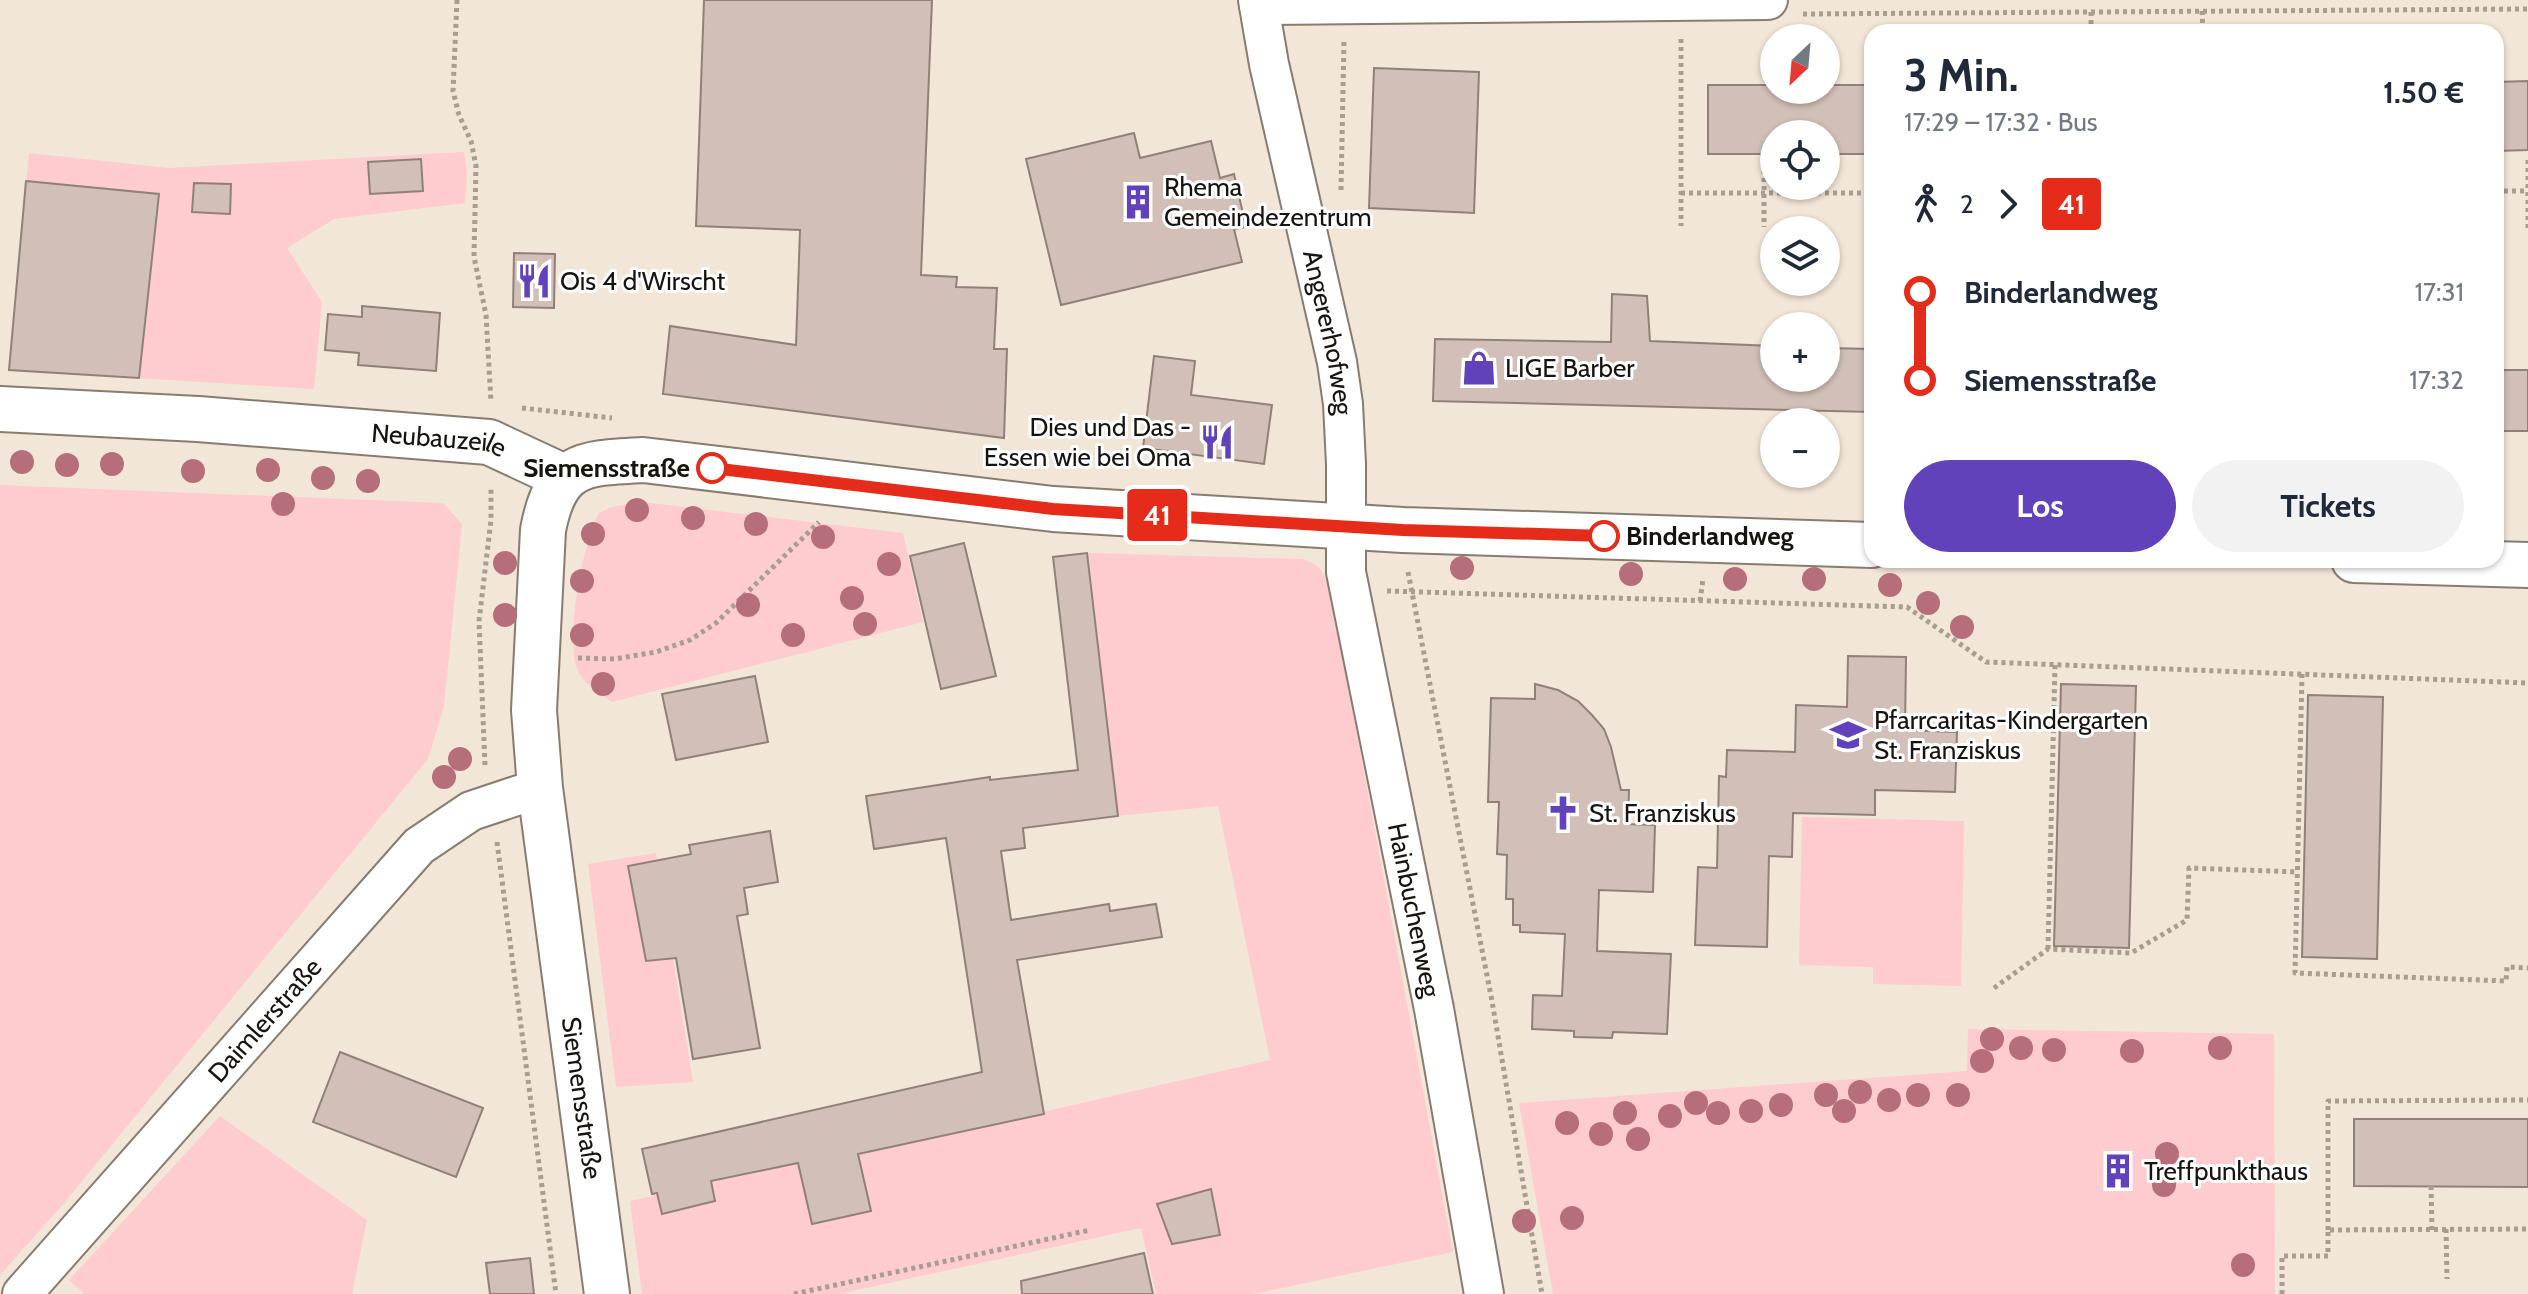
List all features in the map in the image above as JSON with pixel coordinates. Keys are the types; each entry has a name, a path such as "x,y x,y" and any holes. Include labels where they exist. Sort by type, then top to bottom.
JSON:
{"street":[{"path":"1258,2 1780,7"},
{"name":"Angererhofweg","path":"1258,2 1269,64 1337,362 1345,449 1346,526"},
{"name":"Neubauzeile","path":"0,409 198,419 489,442 564,477"},
{"path":"564,477 602,462 643,460 1053,509 1346,526 1864,545"},
{"name":"Siemensstraße","path":"564,477 548,505 542,545 534,710 540,788 607,1294"},
{"name":"Hainbuchenweg","path":"1346,526 1346,572 1434,1009 1484,1294"},
{"path":"2504,564 2528,565"},
{"name":"Daimlerstraße","path":"22,1294 419,846 471,811 540,788"}],"path":[{"path":"457,0 453,91 459,115 471,141 476,166 474,257 486,315 491,405 505,407"},
{"path":"1780,7 2091,12 2528,9"},
{"path":"2202,11 2203,24"},
{"path":"2091,12 2091,24"},
{"path":"1681,30 1681,226"},
{"path":"1341,191 1344,35"},
{"path":"2528,160 2528,228"},
{"path":"2504,191 2528,191"},
{"path":"1681,193 1760,192"},
{"path":"1840,193 1864,193"},
{"path":"519,408 616,418"},
{"path":"569,658 615,659 656,652 690,640 716,623 824,518 809,516"},
{"path":"1346,572 1391,592 1907,607 1986,662 2528,683"},
{"path":"1410,593 1492,1001 1542,1294"},
{"path":"2048,949 2053,885 2055,665"},
{"path":"2302,674 2304,762 2295,973 2506,981 2507,967 2528,968"},
{"path":"1994,988 2048,949 2131,953 2176,927 2187,920 2189,868 2298,872"},
{"path":"2282,1294 2282,1256 2328,1256 2328,1101 2528,1100"},
{"path":"2431,1186 2432,1230"},
{"path":"2446,1229 2447,1279"},
{"path":"2328,1230 2528,1229"},
{"path":"794,1294 1090,1230"}],"shaded area":[{"path":"464,152 467,173 465,203 334,219 287,248 322,302 314,389 9,370 29,153 169,168"},
{"path":"0,485 443,503 462,524 444,706 428,759 65,1202 0,1275"},
{"path":"642,502 903,533 923,622 612,702 590,686 579,673 573,640 577,593 587,546 599,513 612,507"},
{"path":"1087,553 1302,559 1322,572 1334,610 1453,1252 1253,1294 1156,1294 1141,1228 839,1294 642,1294 630,1201 798,1163 812,1224 871,1211 858,1154 1270,1060 1218,806 1117,816"},
{"path":"1802,817 1964,821 1961,986 1873,984 1873,967 1799,965"},
{"path":"656,853 693,1082 616,1087 588,864"},
{"path":"1968,1029 2274,1034 2275,1294 1553,1294 1519,1103 1967,1071"},
{"path":"220,1116 367,1220 352,1294 85,1294 69,1280"}],"building":[{"path":"704,0 932,0 921,275 957,277 956,287 997,288 994,349 1007,349 1004,438 663,394 670,326 796,345 800,230 696,226"},
{"path":"1374,68 1479,72 1474,213 1369,208"},
{"path":"2528,81 2528,150 2504,151 2504,82"},
{"path":"1708,85 1760,85 1760,104 1840,104 1840,85 1864,85 1864,154 1840,154 1840,120 1760,120 1760,154 1708,154"},
{"name":"Rhema Gemeindezentrum","path":"1134,133 1140,158 1211,141 1220,178 1234,174 1246,227 1234,229 1242,262 1061,305 1026,159"},
{"path":"421,159 423,191 370,194 368,162"},
{"path":"26,181 159,194 139,378 9,370"},
{"path":"194,183 231,184 230,214 192,212"},
{"name":"Ois 4 d'Wirscht","path":"514,253 555,254 554,308 513,307"},
{"path":"1612,294 1647,296 1650,341 1760,345 1760,392 1840,392 1840,348 1864,349 1864,412 1840,411 1840,408 1760,409 1433,401 1435,339 1611,342"},
{"path":"362,306 440,313 436,371 358,365 359,353 325,350 328,314 362,317"},
{"path":"1154,356 1195,361 1191,395 1272,405 1264,464 1143,448"},
{"path":"2504,370 2528,370 2528,431 2504,431"},
{"path":"964,543 996,676 941,689 910,556"},
{"path":"1087,553 1118,816 1023,828 1025,848 1001,851 1011,920 1109,904 1110,911 1156,904 1162,937 1017,960 1044,1114 858,1154 871,1211 812,1224 798,1163 711,1181 715,1201 662,1214 657,1193 652,1194 642,1149 982,1072 946,838 874,849 866,796 990,777 990,780 1078,770 1053,557"},
{"path":"1848,656 1906,657 1905,730 1957,732 1955,792 1875,790 1875,815 1793,813 1792,857 1769,856 1767,947 1695,945 1698,867 1717,868 1719,776 1726,777 1727,750 1795,752 1796,705 1847,707"},
{"path":"755,676 768,742 676,760 662,694"},
{"name":"St. Franziskus","path":"1535,684 1558,690 1578,701 1604,729 1621,790 1629,790 1628,824 1655,825 1653,892 1599,890 1597,951 1671,954 1667,1034 1613,1032 1612,1038 1574,1037 1574,1031 1532,1029 1533,995 1562,996 1565,934 1520,932 1520,925 1513,925 1513,899 1506,899 1507,855 1497,854 1499,802 1488,802 1491,698 1535,699"},
{"path":"2061,684 2136,686 2129,948 2054,946"},
{"path":"2308,695 2383,697 2377,959 2302,957"},
{"path":"770,831 778,882 744,888 748,914 737,916 760,1048 693,1059 676,958 646,961 628,866 691,854 689,845"},
{"path":"340,1052 483,1108 456,1177 313,1122"},
{"path":"2354,1119 2528,1119 2528,1187 2354,1186"},
{"path":"1211,1189 1220,1235 1172,1244 1157,1204"},
{"path":"1144,1253 1153,1294 1022,1294 1021,1281"},
{"path":"530,1258 534,1294 490,1294 486,1263"}],"bus line":[{"name":"41","path":"712,468 1053,509 1403,530 1604,536"}],"place":[{"name":"Rhema Gemeindezentrum","path":"1138,202"},
{"name":"Ois 4 d'Wirscht","path":"534,281"},
{"name":"LIGE Barber","path":"1479,368"},
{"name":"Dies und Das - Essen wie bei Oma","path":"1217,442"},
{"name":"Siemensstraße","path":"712,468"},
{"name":"Binderlandweg","path":"1604,536"},
{"name":"Pfarrcaritas-Kindergarten St. Franziskus","path":"1848,735"},
{"name":"St. Franziskus","path":"1563,813"},
{"name":"Treffpunkthaus","path":"2118,1171"}]}
